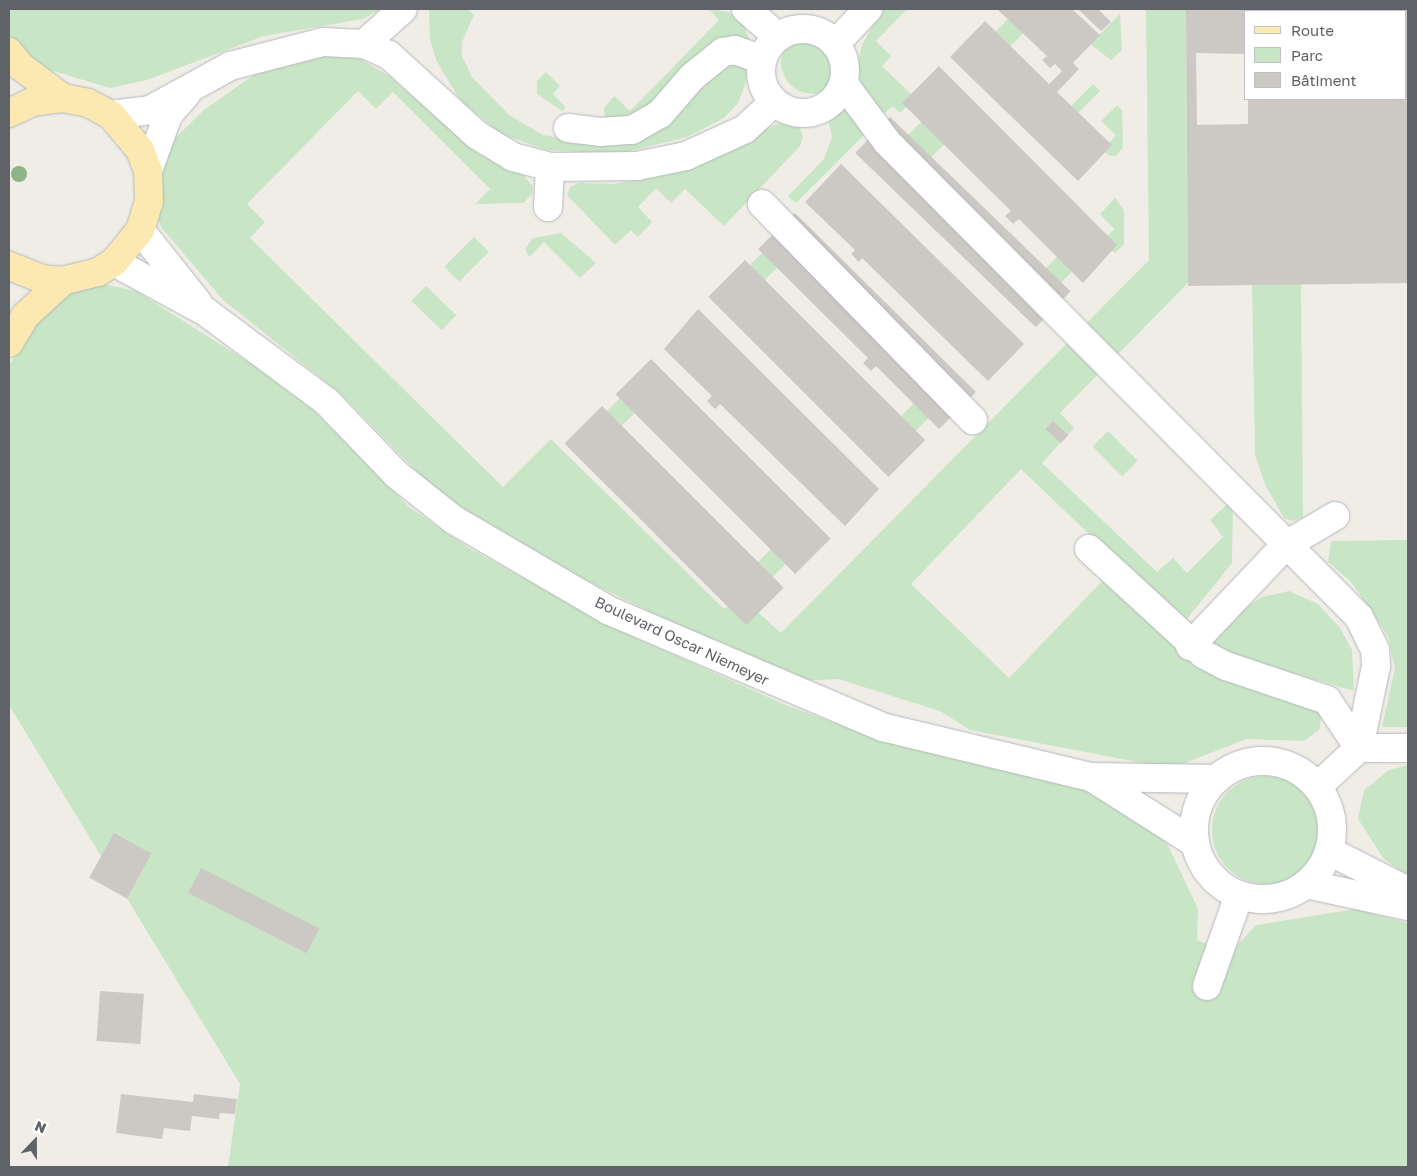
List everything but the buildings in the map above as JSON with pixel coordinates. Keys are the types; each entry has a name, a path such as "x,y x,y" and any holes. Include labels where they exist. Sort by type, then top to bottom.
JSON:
{"main road":[{"path":"9,52 20,66 63,98"},
{"path":"9,113 33,102 63,98 88,103 111,115 132,137 148,171 149,201 140,230 114,262 98,272 63,281 42,279 9,266"},
{"path":"9,343 25,316 63,281"}],"street":[{"path":"364,44 404,9"},
{"path":"746,9 778,37"},
{"path":"836,43 868,9"},
{"path":"802,28 826,35 836,43 844,58 844,84 832,102 814,112 793,112 774,102 764,87 762,60 778,37 802,28"},
{"path":"111,115 150,110 188,91 230,66 272,52 323,42 364,44 389,55 477,135 513,157 550,167 637,166 686,156 739,133 774,102"},
{"path":"568,128 600,132 632,130 660,114 692,77 723,52 735,50 762,60"},
{"path":"844,84 883,138 1069,323 1359,617 1376,650 1359,748 1317,787"},
{"path":"148,171 168,115 188,91"},
{"path":"548,207 550,167"},
{"path":"762,204 973,420"},
{"name":"Boulevard Oscar Niemeyer","path":"140,230 206,312"},
{"name":"Boulevard Oscar Niemeyer","path":"114,262 206,312 327,402 396,474 454,520 608,610 882,727 1091,777 1217,779"},
{"path":"1190,646 1286,545 1335,516"},
{"path":"1089,549 1190,646 1226,666 1327,700 1359,748"},
{"path":"1359,748 1408,748"},
{"path":"1258,762 1280,763 1300,772 1317,787 1331,817 1329,851 1320,870 1306,884 1286,896 1262,899 1239,895 1219,883 1204,865 1195,843 1195,820 1200,805 1217,779 1236,767 1258,762"},
{"name":"Boulevard Oscar Niemeyer","path":"1091,777 1195,843"},
{"path":"1329,851 1408,891"},
{"path":"1306,884 1408,906"},
{"path":"1207,986 1239,895"}],"green space":[{"path":"9,9 381,9 363,19 264,36 147,80 110,88 40,67 22,54 9,34"},
{"path":"429,9 468,9 474,15 462,42 462,56 472,77 509,115 543,135 593,143 696,76 741,56 748,71 745,85 738,103 724,118 687,137 618,154 547,150 501,134 460,100 436,60 430,39"},
{"path":"709,9 729,12 745,26 750,43 717,43 686,67 669,95 626,120 605,117 604,108 614,96 630,111 719,20"},
{"path":"882,9 907,9 876,41 891,56 882,66 915,98 900,113 893,106 877,120 861,91 858,62 862,45"},
{"path":"1018,9 1033,24 1003,54 988,39"},
{"path":"1146,9 1186,9 1188,283 1060,413 1074,428 1042,463 1157,572 1173,558 1187,573 1223,537 1210,520 1233,499 1232,563 1183,624 1021,469 911,584 1009,678 1105,578 1186,654 1317,707 1321,719 1319,730 1304,741 1246,739 1185,763 1159,766 970,730 940,711 838,679 804,681 706,639 573,574 459,506 422,477 341,394 223,300 161,227 155,211 154,194 167,146 205,109 258,72 312,55 341,54 360,59 389,76 478,154 523,175 533,186 532,194 523,203 475,204 490,189 393,92 376,109 358,91 247,204 265,222 250,238 503,487 551,439 724,609 740,596 781,633 1149,260"},
{"path":"1120,14 1122,50 1111,60 1090,44"},
{"path":"807,30 819,30 836,39 843,50 845,62 843,74 836,85 819,94 807,94 795,89 786,80 781,68 781,56 786,44 795,35"},
{"path":"546,72 560,86 553,94 566,108 562,111 537,94 537,81"},
{"path":"1093,84 1100,91 1070,121 1063,114"},
{"path":"846,97 865,134 796,203 788,196 824,159 832,137 827,115"},
{"path":"1117,105 1122,110 1123,147 1116,156 1110,156 1102,150 1116,135 1101,121"},
{"path":"930,113 948,141 928,160 900,143"},
{"path":"789,120 799,126 803,136 800,146 724,226 685,189 671,203 656,188 638,207 652,222 638,237 631,230 615,245 567,195 570,187 579,183 613,184 658,177 699,164 766,128"},
{"path":"1115,198 1124,210 1124,244 1115,253 1100,244 1114,229 1100,214"},
{"path":"561,233 596,263 580,278 544,242 529,257 525,249 533,238"},
{"path":"474,237 489,252 459,282 444,267"},
{"path":"772,243 787,258 756,288 742,273"},
{"path":"1067,247 1082,262 1053,291 1038,276"},
{"path":"98,283 136,291 259,369 314,411 409,507 467,547 617,629 783,704 851,729 1091,792 1165,839 1198,909 1197,940 1230,953 1256,925 1356,909 1408,923 1408,1167 228,1167 240,1084 9,705 9,365 58,294"},
{"path":"1301,283 1303,517 1293,521 1284,518 1265,484 1255,455 1252,284"},
{"path":"426,286 456,315 442,330 411,301"},
{"path":"629,389 644,404 614,434 599,419"},
{"path":"924,393 939,408 909,438 894,423"},
{"path":"1108,431 1138,461 1122,476 1092,447"},
{"path":"781,539 796,554 765,584 751,569"},
{"path":"1408,540 1408,727 1382,727 1395,668 1388,636 1352,583 1328,562 1331,541"},
{"path":"1289,591 1318,604 1340,628 1352,650 1354,691 1229,654 1207,642 1228,620 1262,597"},
{"path":"1408,765 1408,876 1384,859 1358,819 1364,790 1389,770"},
{"path":"1266,776 1287,780 1304,792 1316,809 1320,830 1316,851 1304,868 1287,880 1266,884 1245,880 1228,868 1216,851 1212,830 1216,809 1228,792 1245,780"}]}
